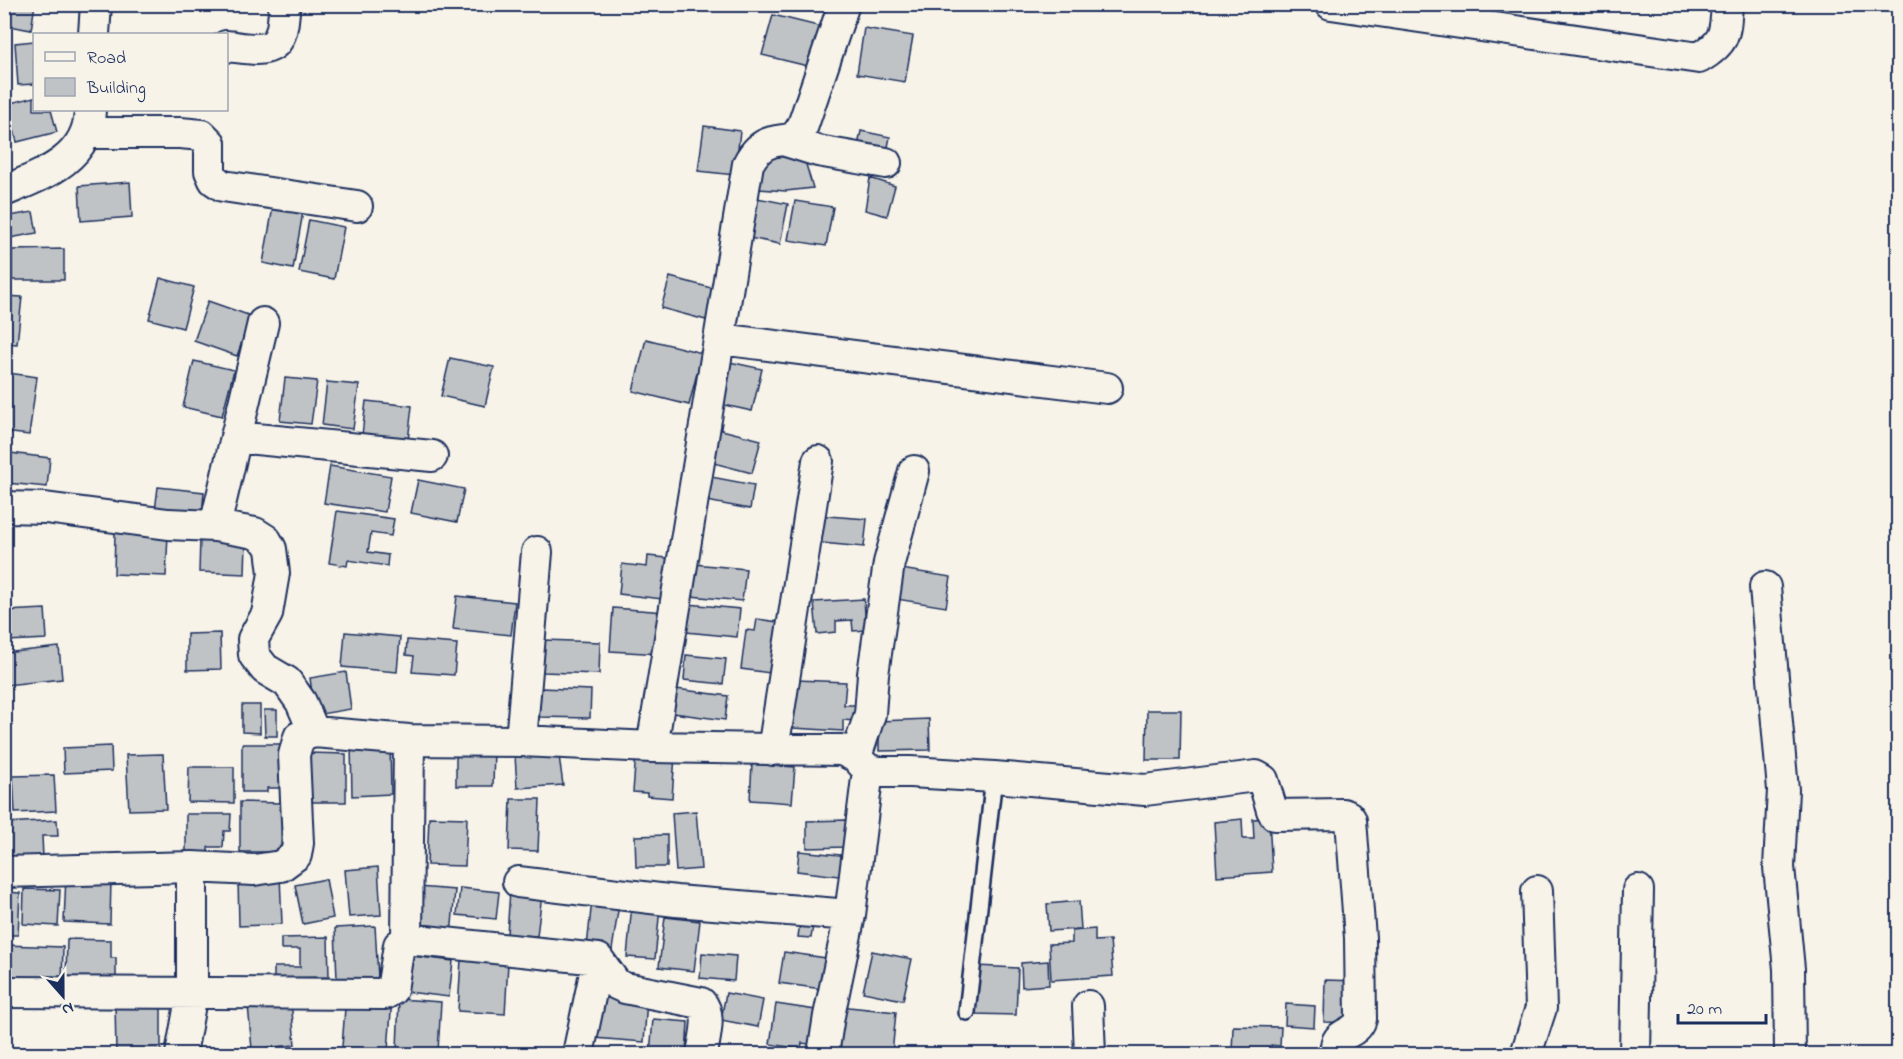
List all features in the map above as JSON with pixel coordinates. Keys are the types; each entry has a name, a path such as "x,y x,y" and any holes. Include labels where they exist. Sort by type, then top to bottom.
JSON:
{"street":[{"path":"94,33 96,4"},
{"path":"228,46 262,50 274,44 279,38 285,4"},
{"path":"786,141 798,135 803,125 844,4"},
{"path":"1331,4 1699,58 1715,48 1722,37 1727,4"},
{"path":"4,191 50,171 75,151 88,121 202,135 210,143 210,171 214,180 223,186 357,206"},
{"path":"652,747 748,164 753,155 762,147 771,142 786,141 818,151 886,163"},
{"path":"215,526 263,323"},
{"path":"720,339 1107,388"},
{"path":"236,437 432,456"},
{"path":"772,750 818,461"},
{"path":"823,1054 850,915 862,763 890,563 914,471"},
{"path":"4,507 45,508 168,524 215,526 255,533 266,540 271,549 274,573 267,614 253,639 254,655 265,669 287,682 301,702 314,732"},
{"path":"521,741 537,552"},
{"path":"1765,587 1784,790 1779,867 1789,969 1790,1054"},
{"path":"4,872 192,867 254,870 281,866 296,855 298,843 294,755 299,737 314,732 409,740 842,750 880,772 994,777 1145,790 1256,776 1263,780 1275,815 1343,814 1350,820 1360,938 1360,1019 1357,1027 1335,1043 1336,1054"},
{"path":"407,939 409,740"},
{"path":"181,1054 192,993 192,867"},
{"path":"518,882 676,901 850,915"},
{"path":"1635,1054 1638,890"},
{"path":"1526,1054 1541,1008 1537,891"},
{"path":"4,992 385,994 392,990 399,945 407,939 598,959 616,984 625,988 701,1003 706,1016 702,1054"},
{"path":"578,1054 598,959"},
{"path":"1088,1006 1090,1054"}],"lane":[{"path":"968,1012 994,777"}],"building":[{"path":"4,4 35,4 31,30 4,25"},
{"path":"773,15 822,27 812,67 762,55"},
{"path":"864,28 913,36 905,82 857,74"},
{"path":"33,41 33,84 18,85 15,43"},
{"path":"33,97 33,111 51,111 57,132 17,142 7,104"},
{"path":"704,126 740,131 735,175 698,171"},
{"path":"861,131 890,137 887,152 858,146"},
{"path":"766,154 805,161 813,188 786,191 759,189"},
{"path":"870,178 895,186 887,216 865,210"},
{"path":"130,182 132,217 81,221 79,186"},
{"path":"752,197 788,204 780,244 744,237"},
{"path":"795,201 833,207 826,246 788,240"},
{"path":"273,207 303,212 293,269 263,263"},
{"path":"33,212 37,233 4,239 4,217"},
{"path":"309,220 344,227 334,279 299,272"},
{"path":"64,249 64,280 12,280 12,250"},
{"path":"670,277 715,289 706,320 661,308"},
{"path":"160,278 194,287 183,328 149,319"},
{"path":"4,296 22,297 17,344 4,343"},
{"path":"208,301 251,316 237,356 194,341"},
{"path":"646,339 702,353 689,405 633,391"},
{"path":"450,358 494,367 485,406 441,396"},
{"path":"194,361 234,370 222,416 183,407"},
{"path":"725,361 762,369 752,411 715,403"},
{"path":"8,373 37,377 29,435 4,432 4,401"},
{"path":"285,378 317,381 311,424 280,421"},
{"path":"327,382 359,385 353,429 322,425"},
{"path":"366,401 412,406 408,441 362,435"},
{"path":"718,429 761,440 752,473 710,462"},
{"path":"10,453 50,458 47,487 7,483"},
{"path":"330,466 391,476 385,512 324,503"},
{"path":"706,476 754,485 750,509 701,500"},
{"path":"418,480 464,489 457,522 411,513"},
{"path":"158,487 204,492 202,516 155,511"},
{"path":"337,511 394,519 391,536 371,533 368,552 388,555 387,566 348,560 347,566 329,563"},
{"path":"814,515 867,519 864,547 811,542"},
{"path":"115,532 168,534 166,576 114,574"},
{"path":"200,539 246,541 245,574 199,572"},
{"path":"648,556 676,559 671,600 619,594 622,564 647,567"},
{"path":"694,564 746,569 742,601 691,596"},
{"path":"895,568 951,577 946,607 890,598"},
{"path":"457,596 515,602 511,635 453,629"},
{"path":"864,599 866,630 853,631 852,620 836,621 836,632 817,634 814,602"},
{"path":"688,604 740,609 737,637 686,632"},
{"path":"613,608 665,612 661,654 610,651"},
{"path":"45,609 47,639 7,641 6,611"},
{"path":"757,619 785,623 778,674 741,669 746,630 755,631"},
{"path":"345,632 400,637 397,672 342,667"},
{"path":"220,633 221,669 187,670 187,634"},
{"path":"407,640 457,644 454,675 412,672 414,656 406,655"},
{"path":"544,640 600,642 599,674 543,672"},
{"path":"59,647 62,679 6,685 4,653"},
{"path":"686,655 726,659 723,684 684,680"},
{"path":"346,672 351,709 315,715 310,678"},
{"path":"796,680 846,682 844,705 856,705 855,721 843,720 843,731 793,728"},
{"path":"540,688 591,690 590,718 539,717"},
{"path":"676,689 728,696 725,720 673,713"},
{"path":"242,705 260,705 260,733 242,732"},
{"path":"264,710 277,710 277,736 265,736"},
{"path":"1147,710 1181,710 1180,760 1146,760"},
{"path":"929,719 930,750 879,751 879,721"},
{"path":"390,743 391,794 352,796 351,744"},
{"path":"242,744 283,744 283,788 267,788 267,792 242,792"},
{"path":"111,746 112,771 64,773 63,748"},
{"path":"456,748 494,748 493,786 456,786"},
{"path":"308,753 346,754 346,802 308,802"},
{"path":"636,753 675,755 672,798 647,796 647,793 633,792"},
{"path":"163,754 166,809 129,810 126,755"},
{"path":"515,755 559,756 563,785 517,788"},
{"path":"752,764 795,767 792,803 750,800"},
{"path":"189,767 234,767 234,803 188,802"},
{"path":"54,775 56,811 15,813 13,776"},
{"path":"511,799 540,799 538,851 509,850"},
{"path":"240,802 282,803 281,852 240,852"},
{"path":"696,811 701,869 676,871 672,813"},
{"path":"186,814 231,814 230,831 224,831 223,847 208,847 208,853 186,853"},
{"path":"429,817 467,818 465,866 427,865"},
{"path":"1269,818 1272,872 1217,876 1214,822 1242,819 1243,839 1254,839 1253,819"},
{"path":"57,820 58,836 42,836 43,858 8,860 6,823"},
{"path":"847,820 847,847 807,848 807,821"},
{"path":"667,835 667,867 636,867 635,836"},
{"path":"799,851 850,856 847,877 797,871"},
{"path":"378,867 381,915 349,917 345,870"},
{"path":"66,876 111,878 110,924 64,922"},
{"path":"280,876 282,924 239,926 238,878"},
{"path":"326,879 333,918 303,924 295,885"},
{"path":"418,887 455,890 451,936 414,932"},
{"path":"460,888 499,892 496,919 457,915"},
{"path":"24,889 60,890 58,926 23,924"},
{"path":"510,891 542,894 537,936 507,934"},
{"path":"4,892 20,893 18,935 4,935"},
{"path":"592,900 619,904 612,950 587,947"},
{"path":"1079,901 1081,929 1049,931 1047,904"},
{"path":"632,904 660,907 655,959 627,957"},
{"path":"665,917 700,921 694,971 659,967"},
{"path":"801,917 814,919 811,938 798,937"},
{"path":"375,926 378,978 337,980 335,928"},
{"path":"1095,929 1095,941 1110,940 1113,976 1051,980 1049,944 1072,943 1072,931"},
{"path":"328,937 329,977 274,978 274,967 300,967 300,949 281,949 281,938"},
{"path":"67,939 111,940 111,958 116,958 116,981 66,980"},
{"path":"4,945 63,947 62,981 4,976"},
{"path":"872,951 912,959 903,1000 863,992"},
{"path":"784,952 833,959 829,990 779,983"},
{"path":"702,953 736,956 734,981 700,978"},
{"path":"404,955 453,961 449,997 400,991"},
{"path":"461,959 508,963 505,1014 458,1011"},
{"path":"1048,961 1049,985 1022,987 1021,963"},
{"path":"976,966 1018,968 1016,1015 974,1014"},
{"path":"1325,980 1359,981 1358,1023 1324,1022"},
{"path":"726,993 763,1000 758,1027 721,1020"},
{"path":"346,995 392,999 388,1050 342,1047"},
{"path":"598,995 647,999 644,1042 594,1038"},
{"path":"399,999 441,1002 438,1051 397,1049"},
{"path":"115,1001 161,1001 161,1054 116,1054"},
{"path":"291,1001 295,1045 252,1049 248,1005"},
{"path":"776,1004 822,1011 817,1045 802,1043 801,1049 770,1044"},
{"path":"1286,1004 1315,1006 1314,1027 1285,1025"},
{"path":"839,1006 896,1012 892,1054 834,1051"},
{"path":"653,1019 688,1022 686,1054 650,1054"},
{"path":"1233,1026 1281,1027 1280,1046 1271,1045 1271,1054 1232,1054"}]}
